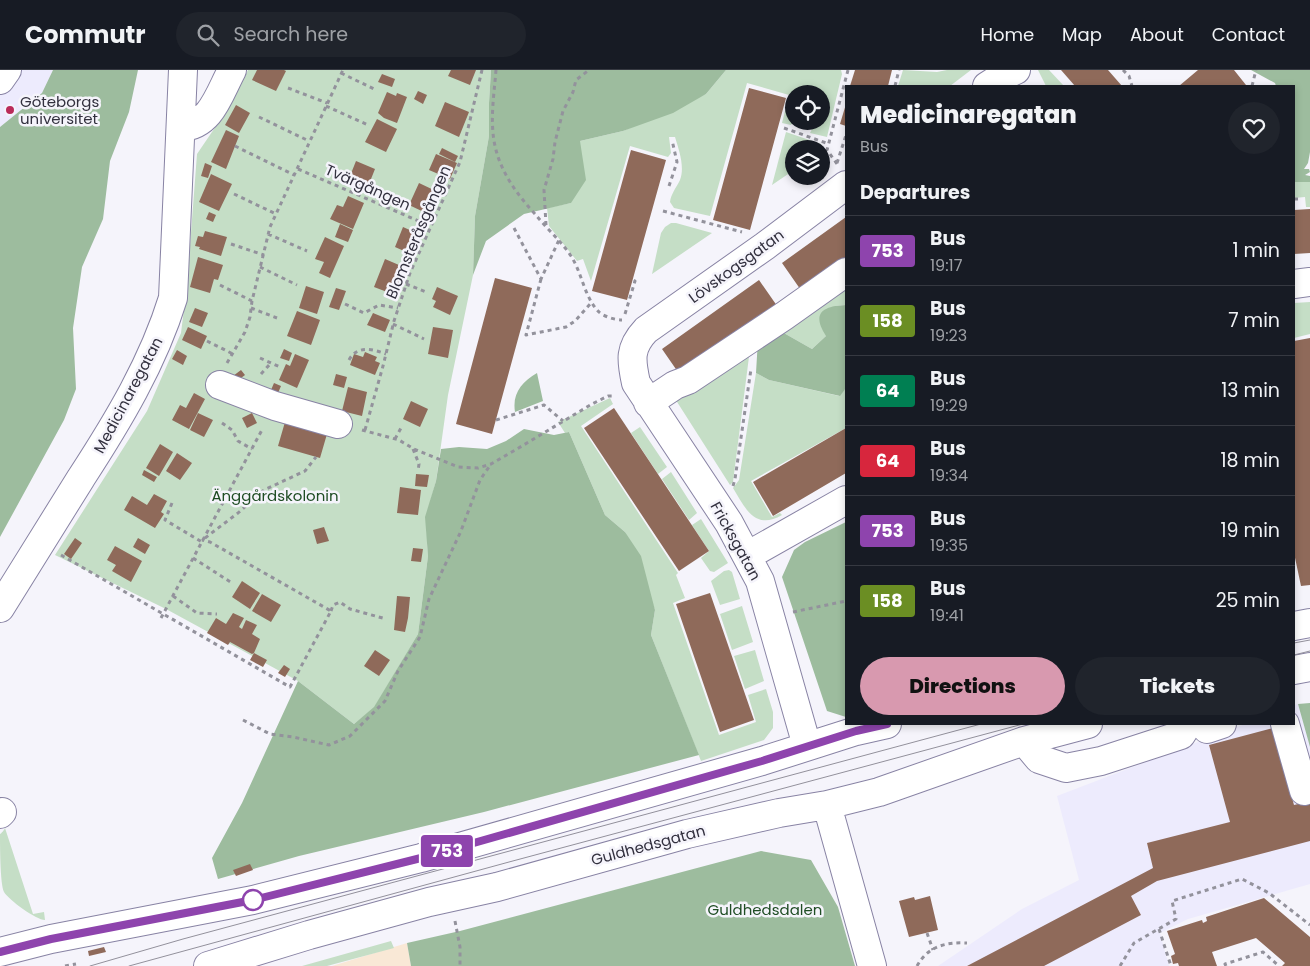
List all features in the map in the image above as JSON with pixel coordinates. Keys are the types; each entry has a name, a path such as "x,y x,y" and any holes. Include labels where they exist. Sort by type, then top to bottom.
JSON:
{"street":[{"path":"0,80 7,70"},
{"name":"Medicinaregatan","path":"0,608 122,412 164,328 172,298 184,70"},
{"path":"180,127 190,127 206,118 232,70"},
{"path":"989,85 1018,70 1027,85"},
{"name":"Lövskogsgatan","path":"632,352 637,340 646,330 765,246 841,173"},
{"path":"648,403 675,385 688,380 845,273"},
{"path":"1295,284 1310,282"},
{"name":"Fricksgatan","path":"632,352 632,367 636,383 729,523 760,581 807,746"},
{"path":"220,385 275,406 338,424"},
{"path":"747,556 845,501"},
{"path":"1295,626 1310,623"},
{"path":"1295,670 1310,667"},
{"path":"0,952 51,939 253,900 412,860 762,761 856,731 883,725"},
{"name":"Guldhedsgatan","path":"208,966 309,935 687,834 779,812 827,805 880,792 1024,742 1084,725"},
{"path":"1024,742 1039,759 1066,768 1101,760 1181,735 1187,725"},
{"path":"1205,725 1206,728 1218,725"},
{"path":"1285,725 1304,791"},
{"path":"827,805 848,886 872,966"}],"path":[{"name":"Blomsteråsgången","path":"395,439 365,430 393,324 406,284 430,226 460,162 482,70"},
{"path":"496,70 493,110 496,150 503,169 518,193 572,257 592,302 600,313 618,320 625,320 635,281 633,280"},
{"path":"546,226 544,190 553,159 563,110 574,92 576,80 589,70"},
{"path":"830,140 848,70"},
{"path":"895,85 899,70"},
{"path":"1124,70 1129,76 1132,85"},
{"path":"1252,85 1256,70"},
{"path":"220,385 224,369 245,332 268,234 342,71 374,89"},
{"path":"288,88 368,125"},
{"path":"259,118 309,141"},
{"path":"784,128 818,140"},
{"path":"669,186 677,162 672,140"},
{"path":"841,173 845,143"},
{"path":"234,146 294,175"},
{"path":"830,154 841,173"},
{"name":"Tvärgången","path":"298,169 430,226"},
{"path":"234,194 276,214"},
{"path":"663,211 749,234"},
{"path":"514,228 541,279"},
{"path":"268,234 307,252"},
{"path":"559,240 541,279 526,335 566,327 575,321 592,302"},
{"path":"231,244 264,255"},
{"path":"260,268 297,285"},
{"path":"406,284 426,292"},
{"path":"220,285 252,301"},
{"path":"345,304 364,313 380,306 398,308"},
{"path":"251,308 277,318"},
{"path":"393,324 424,339"},
{"path":"207,341 232,353"},
{"path":"349,360 352,354 358,351 374,350 386,354"},
{"path":"260,358 280,366"},
{"path":"729,490 736,480 751,372"},
{"path":"402,426 395,439 413,449 458,467 478,468 491,464 534,440 592,404 608,396 620,396"},
{"path":"496,420 544,404 563,421"},
{"path":"161,618 275,406"},
{"path":"222,423 232,430 238,441 252,449"},
{"path":"413,449 419,464 418,471"},
{"path":"202,541 264,490 305,471 316,457"},
{"path":"243,720 270,734 293,737 329,746 350,736 385,701 398,671 420,637 429,599 461,531 480,480 491,464"},
{"path":"172,503 165,520 202,541 210,542 331,611"},
{"path":"66,548 61,555 290,687 334,605 340,602 350,609 386,619"},
{"path":"193,558 232,583"},
{"path":"172,596 197,613 216,614"},
{"path":"785,614 845,601"},
{"path":"1120,966 1134,943 1176,919 1172,901 1242,879 1269,893 1310,925"},
{"path":"454,916 460,947 460,966"},
{"path":"1159,929 1171,966"},
{"path":"928,933 933,950"},
{"path":"916,966 924,956 941,945 967,943"},
{"path":"1226,966 1225,964 1263,952 1280,966"},
{"path":"65,966 76,964"}],"shaded area":[{"name":"Göteborgs universitet","path":"0,70 53,70 42,93 0,127"},
{"path":"1298,704 1310,747 1310,884 1188,919 1160,933 1169,966 938,966 1022,909 1079,880 1057,796 1242,725 1295,725 1295,705"},
{"path":"407,943 411,966 332,966"}],"green space":[{"path":"53,70 138,70 129,112 110,161 103,219 82,267 73,328 76,389 64,420 0,537 0,127 42,93"},
{"name":"Änggårdskolonin","path":"248,70 491,70 489,136 475,216 473,275 448,395 436,481 426,517 428,556 418,634 374,708 354,724 298,681 166,609 55,555 147,411 181,333 187,285 197,154 229,107"},
{"path":"491,70 726,70 706,94 673,113 623,131 580,141 586,180 571,203 524,214 486,241 473,275 475,216 489,136"},
{"path":"726,70 841,70 842,74 830,124 830,85 785,85 785,94 747,83 710,216 674,208 670,202 680,180 682,170 681,158 675,137 669,137 671,153 668,157 630,146 591,281 583,259 577,261 549,226 547,208 571,203 580,141 623,131 706,94"},
{"path":"903,70 937,72 971,70 951,85 898,85"},
{"path":"1038,70 1049,70 1063,85 1046,85"},
{"path":"1251,70 1310,70 1310,152 1308,163 1304,169 1309,169 1310,172 1305,175 1310,176 1310,182 1295,182 1295,85 1276,85"},
{"path":"785,111 785,124 782,123"},
{"path":"812,130 829,130 827,137 810,133"},
{"path":"786,132 809,140 785,140 785,176 772,185"},
{"path":"1295,182 1310,182 1310,207 1306,207 1305,197 1295,198"},
{"path":"671,223 712,233 652,274 661,233"},
{"path":"845,279 845,305 835,306 827,335 812,349 775,328"},
{"path":"1310,302 1310,334 1295,338 1295,303"},
{"path":"845,305 845,389 840,396 769,380 756,373 758,339 775,328 812,349 826,336 820,322 822,312 831,307"},
{"path":"751,341 733,482 730,485 672,394"},
{"path":"537,373 543,401 515,412 515,399 519,389"},
{"path":"756,373 769,380 839,396 845,389 845,429 751,481 772,517 780,513 782,515 765,520 758,519 752,515 733,488 739,480"},
{"path":"610,398 613,404 581,426 678,573 676,575 685,598 673,603 719,735 756,722 748,695 766,689 773,712 773,728 764,740 701,761 651,635 655,610 625,532 605,515 569,432 565,433 558,422"},
{"path":"640,427 667,467 658,474 631,433"},
{"path":"524,429 554,435 569,432 605,515 625,532 641,556 655,610 651,635 699,755 484,812 299,856 218,879 212,858 242,803 298,681 354,724 374,707 418,634 428,556 425,517 436,481 441,449 459,447 487,449 506,441"},
{"path":"671,472 697,513 689,520 662,479"},
{"path":"701,519 728,563 714,572 710,571 701,558 709,551 692,525"},
{"path":"845,522 845,717 827,711 782,577 794,550 805,542"},
{"path":"729,570 732,572 740,599 720,605 711,581 724,571"},
{"path":"742,606 753,642 732,650 720,614"},
{"path":"755,650 764,681 745,689 734,656"},
{"path":"1310,703 1310,747 1298,704"},
{"path":"5,828 33,914 44,912 45,920 36,917 23,909 4,892 1,872 0,834"},
{"name":"Guldhedsdalen","path":"761,851 811,860 838,907 855,966 411,966 407,943 460,931"},
{"path":"391,941 394,948 327,966 302,966"}],"building":[{"path":"257,70 286,71 276,91 252,80"},
{"path":"451,70 476,70 470,85 448,76"},
{"path":"855,70 892,70 888,85 850,85"},
{"path":"1061,70 1108,70 1121,85 1074,85"},
{"path":"1198,70 1234,70 1246,85 1180,85"},
{"path":"382,74 395,79 392,87 378,82"},
{"path":"749,88 785,98 750,230 713,220"},
{"path":"418,91 427,95 423,104 414,99"},
{"path":"387,92 396,96 397,93 407,97 397,123 384,118 378,113"},
{"path":"445,102 469,112 459,137 435,126"},
{"path":"236,105 250,113 239,133 225,125"},
{"path":"845,107 845,126 840,124"},
{"path":"377,119 397,129 386,152 365,142"},
{"path":"226,130 239,136 226,169 211,162"},
{"path":"442,148 458,156 455,162 439,154"},
{"path":"631,150 666,160 627,300 592,291"},
{"path":"436,154 457,163 450,179 429,170"},
{"path":"356,161 375,169 367,189 348,181"},
{"path":"205,163 212,166 208,178 201,176"},
{"path":"211,174 232,184 219,211 199,202"},
{"path":"419,183 438,192 428,214 409,205"},
{"path":"348,196 364,203 353,229 330,219 337,205 343,207"},
{"path":"1310,209 1310,253 1295,254 1295,210"},
{"path":"209,212 216,215 213,222 206,219"},
{"path":"845,218 845,268 805,296 782,263"},
{"path":"340,224 353,230 348,242 335,237"},
{"path":"403,227 421,235 413,255 395,247"},
{"path":"205,231 227,237 221,256 195,246 198,236 203,237"},
{"path":"325,237 344,246 330,278 319,273 324,262 315,259"},
{"path":"198,257 223,265 218,280 214,279 210,293 190,287"},
{"path":"385,259 406,268 395,295 374,287"},
{"path":"495,278 532,288 492,434 456,424"},
{"path":"759,280 782,313 680,375 662,349"},
{"path":"306,286 324,292 317,314 299,308"},
{"path":"437,287 458,296 450,315 433,307 436,301 432,299"},
{"path":"336,288 346,291 339,310 329,307"},
{"path":"195,308 208,313 202,327 189,322"},
{"path":"297,311 320,320 311,345 287,336"},
{"path":"373,313 390,320 385,332 367,325"},
{"path":"188,327 207,336 201,349 182,340"},
{"path":"433,327 453,330 448,358 428,354"},
{"path":"1310,338 1310,585 1301,586 1295,558 1295,341"},
{"path":"284,349 292,353 289,361 280,358"},
{"path":"177,350 187,356 183,365 172,359"},
{"path":"365,352 377,357 375,361 380,363 375,375 350,365 354,354 363,357"},
{"path":"295,354 309,360 297,388 279,380 286,364 290,366"},
{"path":"241,370 245,375 237,381 233,376"},
{"path":"336,374 347,377 344,388 333,385"},
{"path":"274,383 281,386 278,393 271,390"},
{"path":"348,387 367,392 362,416 342,411"},
{"path":"194,393 205,399 189,429 172,420 180,405 186,408"},
{"path":"411,401 428,409 420,427 403,419"},
{"path":"614,408 709,551 679,571 584,428"},
{"path":"198,413 213,420 204,437 190,430"},
{"path":"252,413 257,423 247,428 242,418"},
{"path":"285,422 327,434 320,458 278,446"},
{"path":"845,429 845,474 773,516 753,482"},
{"path":"160,444 173,452 159,476 146,468"},
{"path":"177,453 192,463 180,480 166,471"},
{"path":"144,470 157,477 154,482 142,475"},
{"path":"416,474 429,475 427,487 415,486"},
{"path":"400,487 421,490 418,515 397,513"},
{"path":"154,494 167,501 161,512 164,514 155,528 124,510 132,496 147,505"},
{"path":"324,527 329,541 317,544 313,530"},
{"path":"75,538 82,543 71,559 64,554"},
{"path":"138,538 150,545 145,554 133,547"},
{"path":"115,546 142,561 131,582 112,571 116,565 107,560"},
{"path":"413,548 423,549 421,562 411,561"},
{"path":"242,581 260,593 250,609 232,597"},
{"path":"710,593 754,720 720,732 676,604"},
{"path":"262,594 281,605 271,622 252,611"},
{"path":"397,596 410,597 405,632 394,630"},
{"path":"233,613 244,618 239,627 242,629 246,620 257,625 252,634 260,639 252,654 230,642 228,645 207,633 216,618 226,624"},
{"path":"375,650 390,660 379,676 364,666"},
{"path":"254,653 267,660 263,667 250,660"},
{"path":"284,665 290,669 285,677 278,673"},
{"path":"1273,728 1294,805 1310,801 1310,841 1157,881 1131,896 1141,915 1044,966 967,966 1153,868 1147,843 1230,822 1209,745"},
{"path":"250,864 253,870 236,876 233,870"},
{"path":"930,896 938,930 909,937 899,901 914,897 915,900"},
{"path":"1264,898 1310,937 1310,966 1282,966 1285,963 1256,938 1212,952 1217,966 1179,966 1178,963 1173,964 1171,956 1175,954 1167,931 1202,920 1203,923 1207,921 1206,917"},
{"path":"104,947 106,952 89,956 88,951"}],"tram line":[{"path":"1295,643 1310,640"},
{"path":"1295,655 1310,651"},
{"path":"90,966 183,939 977,725"},
{"path":"129,966 1019,725"}],"bus line":[{"name":"753","path":"0,952 51,939 253,900 421,858 762,761 856,731 883,725"}],"place":[{"name":"Göteborgs universitet","path":"10,110"}]}
